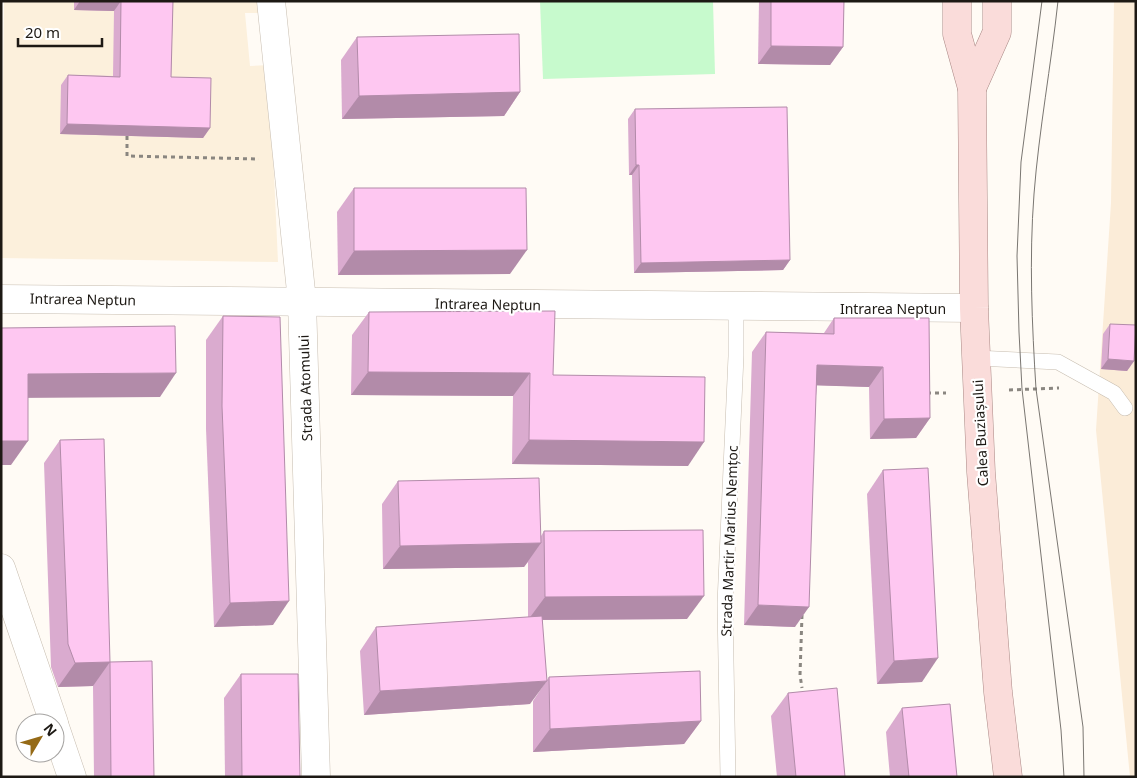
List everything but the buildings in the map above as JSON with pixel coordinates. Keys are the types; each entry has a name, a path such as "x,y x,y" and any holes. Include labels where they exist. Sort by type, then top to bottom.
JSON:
{"main road":[{"name":"Calea Buziașului","path":"957,1 957,34 972,88 974,308 981,472 998,692 1008,777"},
{"name":"Calea Buziașului","path":"972,88 997,32 997,1"}],"street":[{"name":"Strada Atomului","path":"271,1 302,302 316,777"},
{"name":"Intrarea Neptun","path":"1,299 974,308"},
{"path":"1,568 51,713"},
{"path":"65,756 72,777"}],"lane":[{"name":"Strada Martir Marius Nemțoc","path":"728,777 725,603 736,356 736,306"},
{"path":"976,358 1058,362 1114,393 1125,408"}],"path":[{"path":"127,136 127,156 264,160"},
{"path":"1008,390 1059,388"},
{"path":"921,394 946,393"},
{"path":"802,606 800,675 802,688"}],"shaded area":[{"path":"4,1 258,1 263,13 245,13 250,66 269,65 278,262 1,258"},
{"path":"1114,1 1136,1 1136,777 1130,777 1096,430 1111,203"}],"green space":[{"path":"540,1 713,1 715,74 543,79"}],"tram line":[{"path":"1042,1 1021,162 1017,256 1019,332 1022,389 1061,730 1064,777"},
{"path":"1058,1 1034,194 1031,267 1032,316 1036,389 1083,727 1084,777"}]}
